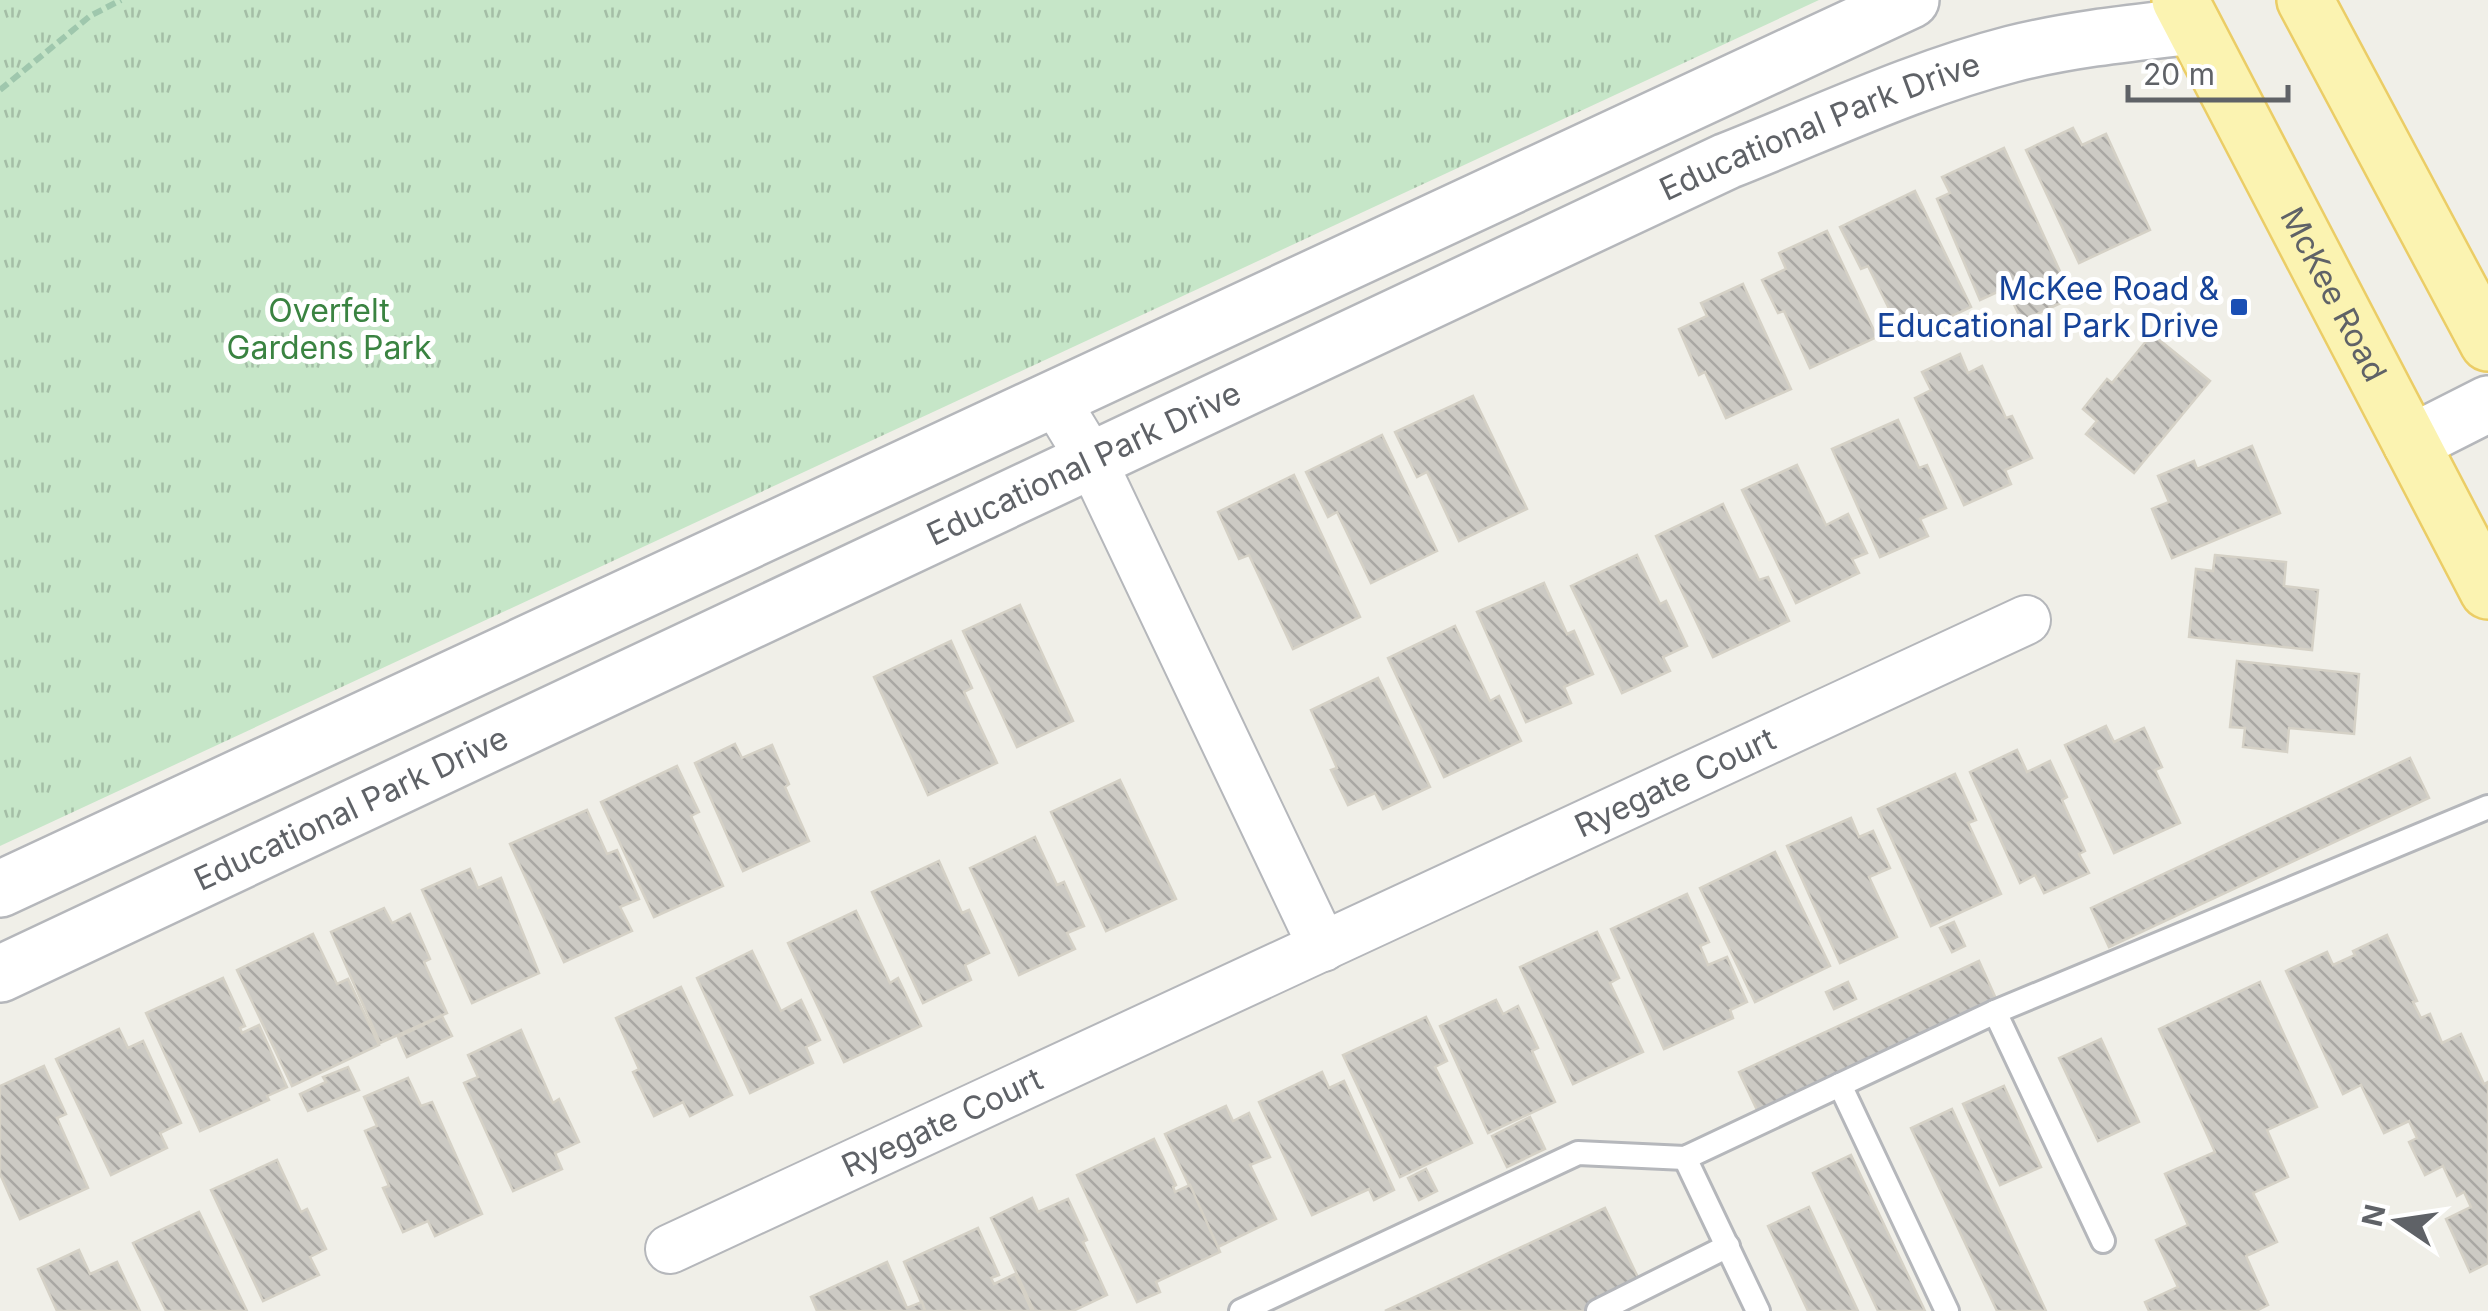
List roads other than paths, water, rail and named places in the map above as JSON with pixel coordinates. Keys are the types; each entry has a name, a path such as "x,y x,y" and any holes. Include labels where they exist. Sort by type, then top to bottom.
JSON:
{"main road":[{"path":"2304,0 2488,343"},
{"name":"McKee Road","path":"2186,13 2488,590"}],"street":[{"path":"0,889 1911,0"},
{"name":"Educational Park Drive","path":"0,974 1727,161 1927,82 2010,55 2186,13"},
{"path":"1055,400 1092,461 1324,947"},
{"path":"2411,443 2488,404"},
{"name":"Ryegate Court","path":"670,1249 2026,620"}],"lane":[{"path":"1241,1311 1578,1154 1685,1158 1996,1012 2488,807"},
{"path":"1996,1012 2103,1241"},
{"path":"1840,1086 1946,1311"},
{"path":"1685,1158 1758,1311"},
{"path":"1598,1311 1728,1246"}],"place":[{"name":"McKee Road & Educational Park Drive","path":"2239,307"}],"park label":[{"name":"Overfelt Gardens Park","path":"329,330"}]}
